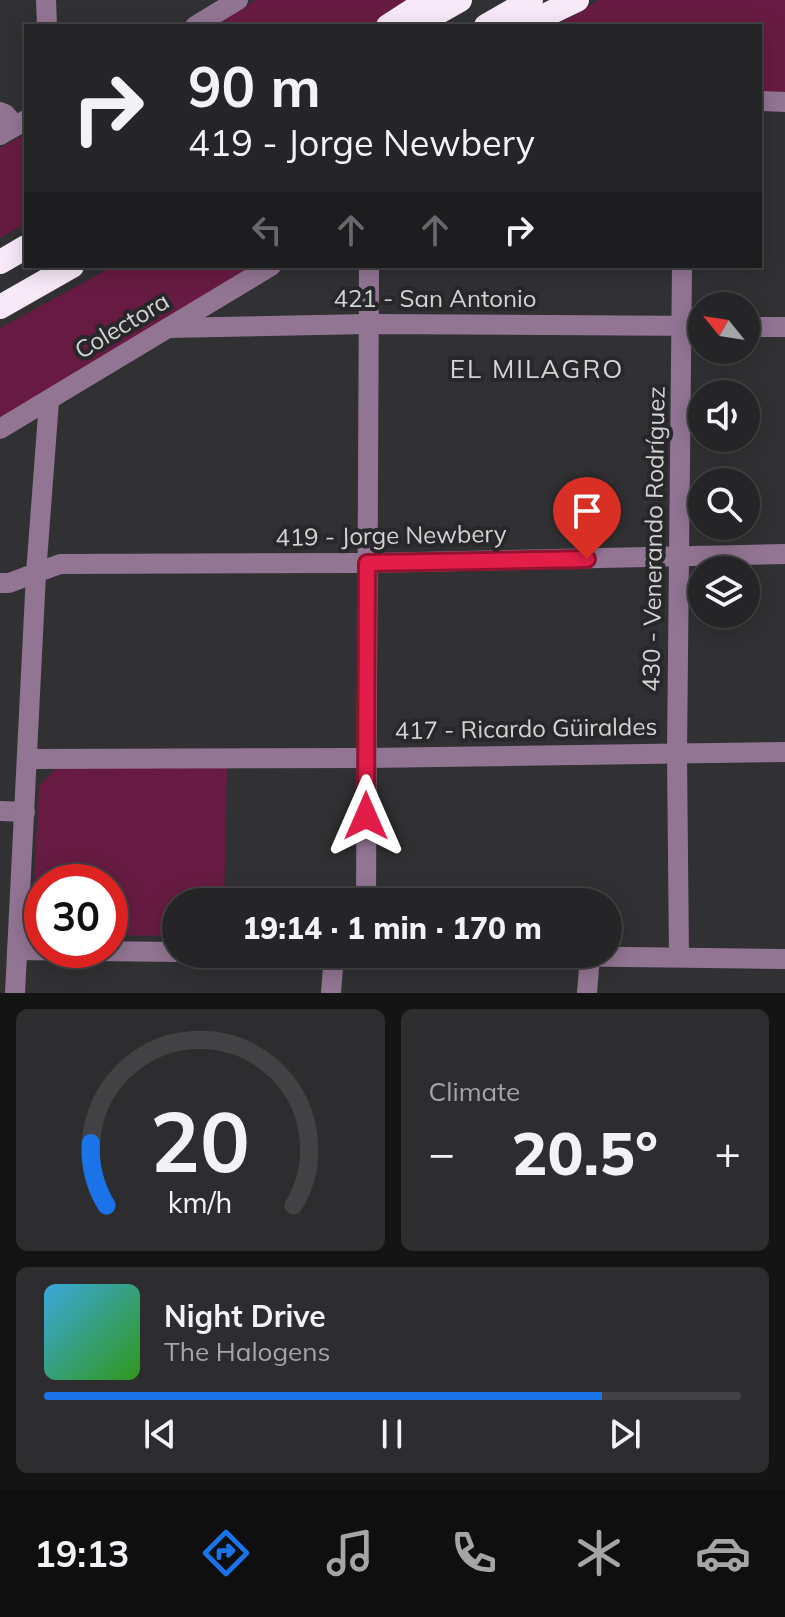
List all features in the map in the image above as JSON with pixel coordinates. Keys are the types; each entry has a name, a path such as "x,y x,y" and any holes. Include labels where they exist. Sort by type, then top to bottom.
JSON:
{"highway":[{"path":"391,24 429,0"},
{"path":"418,24 460,0"},
{"path":"489,24 531,0"},
{"path":"527,24 577,0"},
{"path":"0,262 24,248"},
{"path":"0,307 68,268"}],"street":[{"path":"46,0 47,24"},
{"path":"198,24 238,0"},
{"path":"762,101 785,102"},
{"path":"0,112 14,127"},
{"name":"Colectora","path":"0,429 268,268"},
{"path":"366,888 369,268"},
{"name":"430 - Venerando Rodríguez","path":"682,268 688,301"},
{"name":"421 - San Antonio","path":"169,328 369,324 688,325"},
{"path":"760,327 785,327"},
{"name":"430 - Venerando Rodríguez","path":"679,957 677,753 681,557 690,364"},
{"path":"15,993 36,574 49,401"},
{"name":"419 - Jorge Newbery","path":"0,583 9,583 60,564 367,563 785,554"},
{"name":"417 - Ricardo Güiraldes","path":"28,759 785,752"},
{"path":"0,811 25,812"},
{"path":"17,950 162,952"},
{"path":"622,956 785,959"},
{"path":"331,993 333,968"},
{"path":"587,993 589,968"}],"shaded area":[{"path":"256,0 420,0 378,24 214,24"},
{"path":"599,0 785,0 785,93 762,92 762,24 558,24"},
{"path":"24,134 24,224 0,238 0,148"},
{"path":"110,268 259,268 0,427 0,328"},
{"path":"58,767 227,767 224,888 162,888 162,936 128,935 128,864 35,864 39,785"}],"district":[{"name":"EL MILAGRO","path":"537,369"}],"route":[{"path":"366,816 367,563 587,559"}]}
